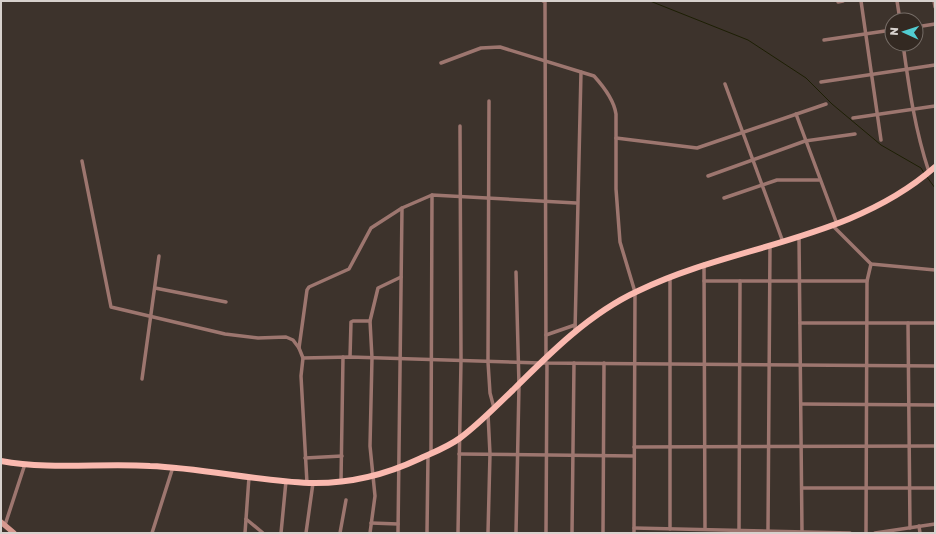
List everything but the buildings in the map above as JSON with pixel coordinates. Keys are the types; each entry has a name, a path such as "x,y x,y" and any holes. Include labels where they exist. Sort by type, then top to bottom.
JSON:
{"main road":[{"path":"1,461 58,466 117,464 173,467 310,483 341,481 374,476 398,469 459,439 519,385 540,363 547,360 575,332 635,292 670,276 704,264 799,238 835,225 882,203 930,172"},
{"path":"3,523 14,533"}],"street":[{"path":"543,1 546,61 546,533"},
{"path":"838,2 843,1"},
{"path":"861,1 881,140"},
{"path":"897,1 899,12"},
{"path":"934,1 935,7"},
{"path":"924,26 935,24"},
{"path":"824,40 884,31"},
{"path":"441,63 481,48 500,47 594,76 602,85 615,106 616,189 620,242 635,292 634,533"},
{"path":"904,52 912,109 921,147 930,172"},
{"path":"821,82 935,65"},
{"path":"575,332 576,203 581,72"},
{"path":"725,84 783,242"},
{"path":"489,101 488,362 490,393 494,408"},
{"path":"616,138 697,148 826,104"},
{"path":"853,118 935,106"},
{"path":"796,114 835,225 871,264 935,270"},
{"path":"458,533 461,360 460,126"},
{"path":"708,176 805,141 855,134"},
{"path":"82,161 111,306 150,317 225,334 258,338 286,337 293,340 299,348 303,358 301,376 305,458 310,483 306,533"},
{"path":"724,198 777,180 819,180"},
{"path":"299,348 307,290 309,287 349,269 371,228 402,208 432,195 576,203"},
{"path":"427,533 431,359 432,195"},
{"path":"398,533 402,208"},
{"path":"799,238 802,532"},
{"path":"768,531 770,246"},
{"path":"142,379 159,256"},
{"path":"704,264 705,530"},
{"path":"866,533 867,281 871,264"},
{"path":"516,272 517,363 519,385 516,533"},
{"path":"370,533 375,496 370,446 372,358 370,321 378,288 401,276"},
{"path":"670,276 670,529"},
{"path":"704,281 867,281"},
{"path":"739,532 740,281"},
{"path":"155,288 226,302"},
{"path":"350,357 351,322 370,321"},
{"path":"800,323 935,323"},
{"path":"908,323 910,528"},
{"path":"546,335 575,325"},
{"path":"341,481 343,357"},
{"path":"303,358 400,358 540,363"},
{"path":"547,360 604,364 935,366"},
{"path":"572,533 574,363"},
{"path":"603,533 604,364"},
{"path":"801,404 935,405"},
{"path":"488,414 490,454 488,533"},
{"path":"634,447 935,446"},
{"path":"459,454 634,456"},
{"path":"305,458 342,456"},
{"path":"3,523 25,464"},
{"path":"152,533 173,467"},
{"path":"245,533 250,477"},
{"path":"281,533 286,481"},
{"path":"802,488 935,488"},
{"path":"340,533 346,500"},
{"path":"246,519 263,533"},
{"path":"371,523 398,524"},
{"path":"877,533 935,524"},
{"path":"920,526 920,533"},
{"path":"634,528 739,532 768,531 850,533"}],"waterway":[{"path":"650,1 748,40 806,78 832,104 881,145 921,168 924,173"},
{"path":"927,177 935,188"}]}
